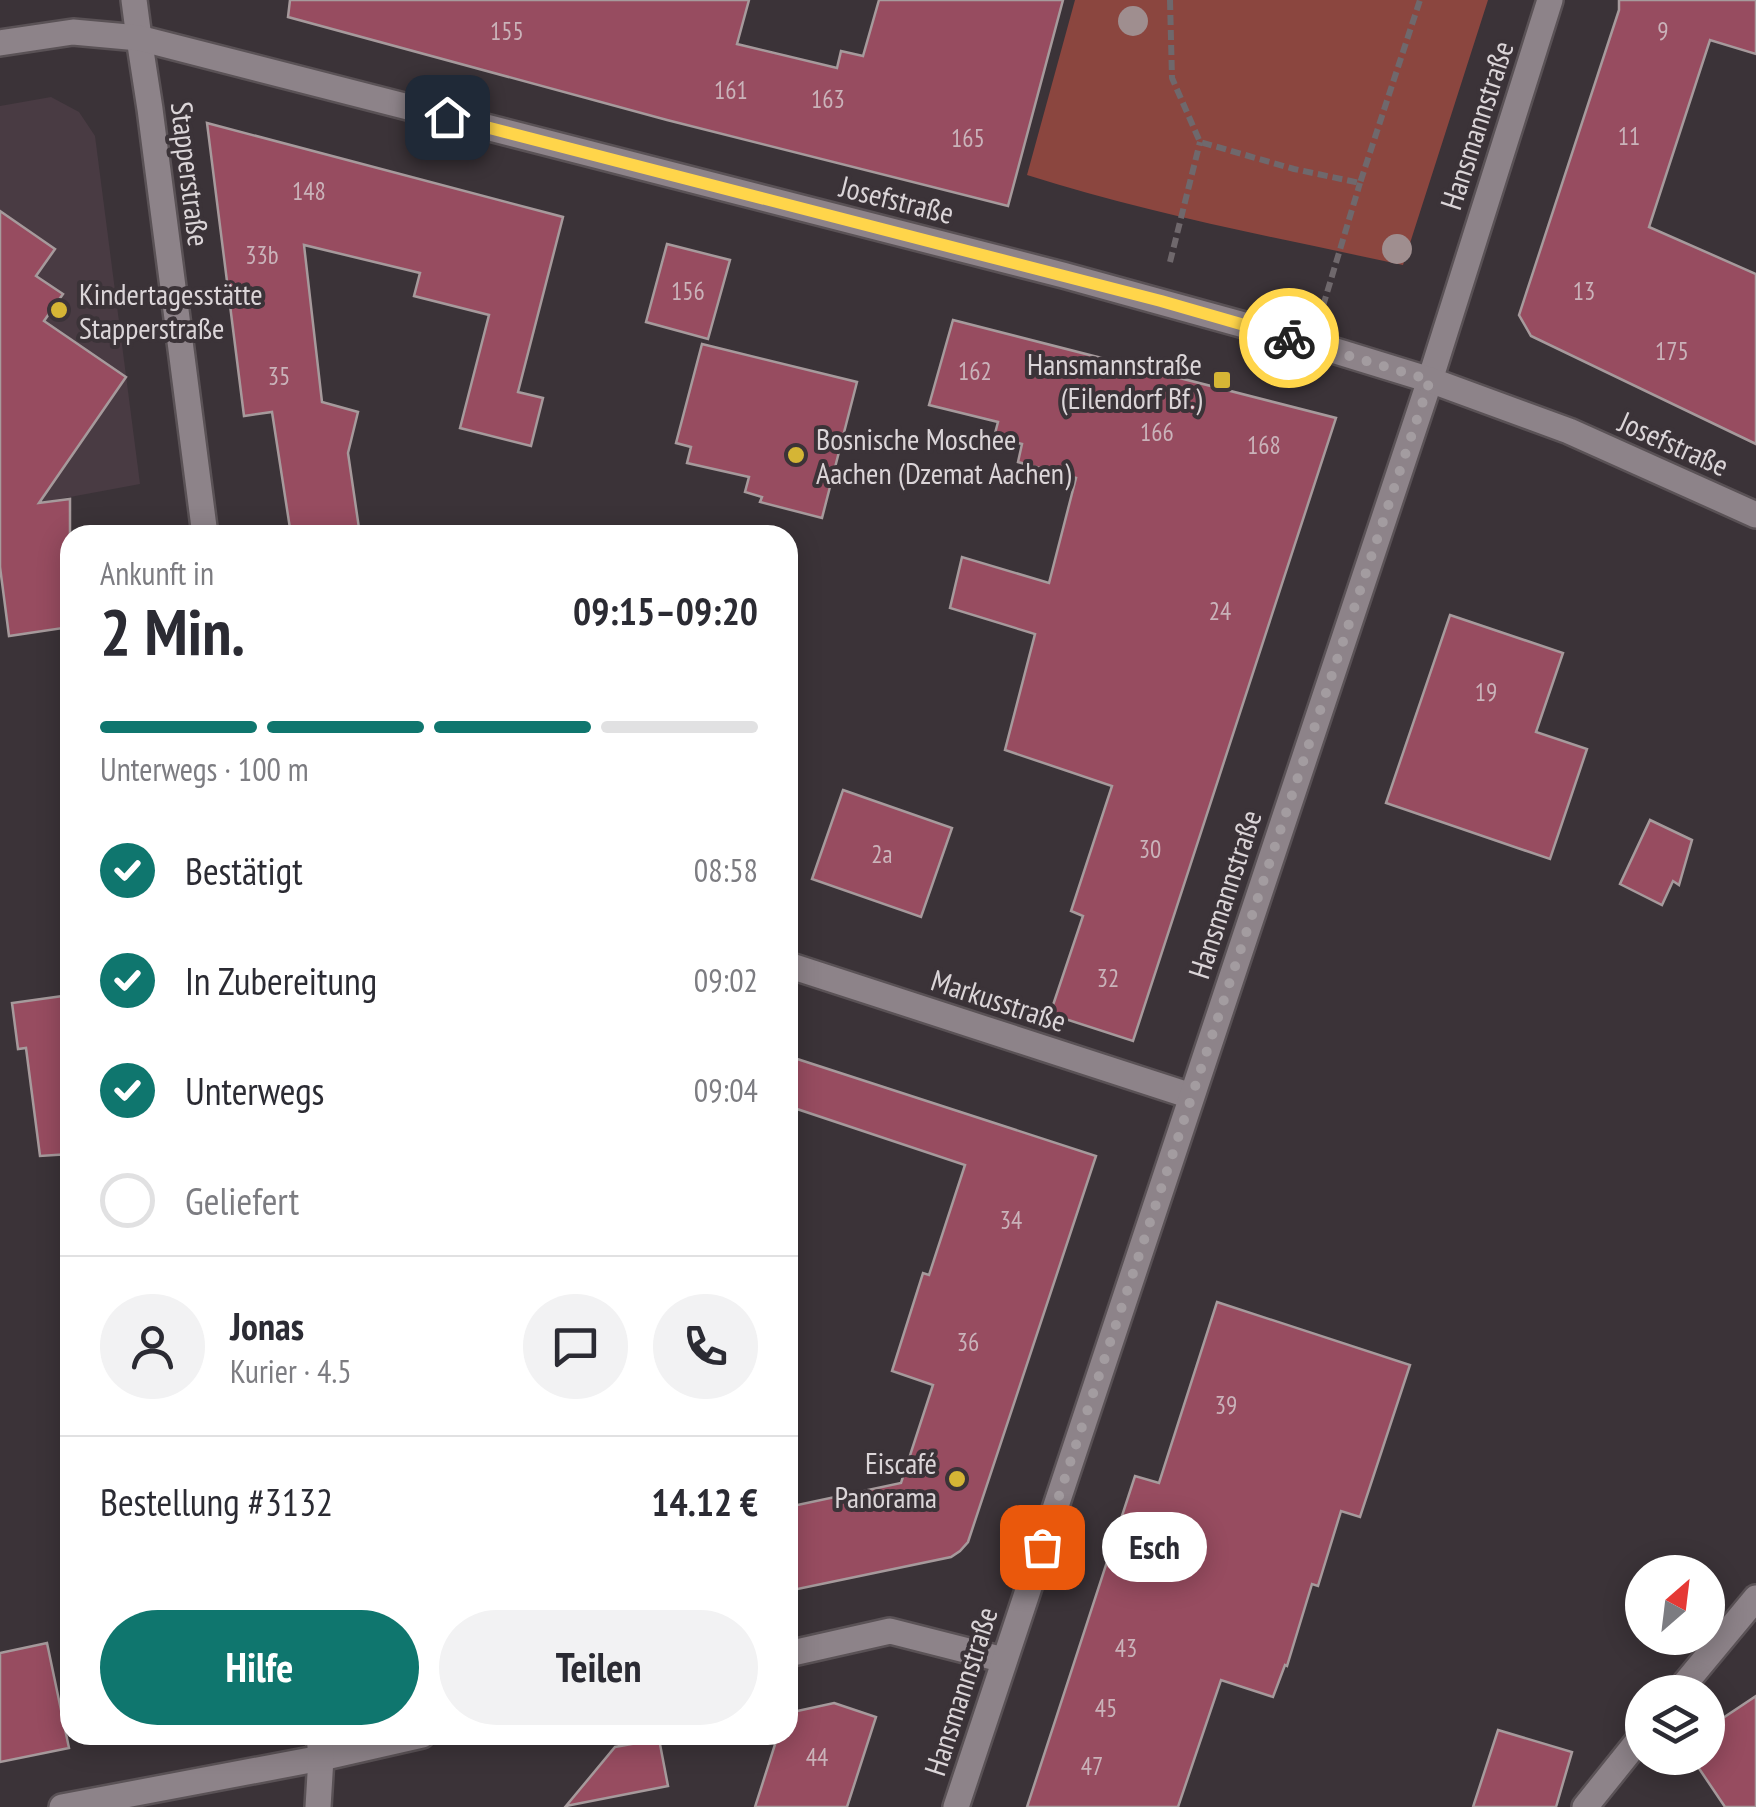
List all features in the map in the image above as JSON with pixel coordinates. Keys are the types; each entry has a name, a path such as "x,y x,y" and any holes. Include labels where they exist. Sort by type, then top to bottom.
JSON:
{"street":[{"name":"Stapperstraße","path":"134,0 203,525"},
{"name":"Hansmannstraße","path":"956,1807 1430,380 1550,0"},
{"name":"Josefstraße","path":"0,43 73,32 139,38 1161,301 1430,380 1569,431 1756,516"},
{"name":"Markusstraße","path":"798,968 1191,1096"},
{"path":"1692,1675 1756,1598"},
{"path":"798,1652 890,1631 1004,1660"},
{"path":"62,1807 320,1746 318,1807"},
{"path":"1584,1807 1625,1757"}],"path":[{"path":"1161,301 1200,142 1172,78 1170,0"},
{"path":"1313,344 1420,0"},
{"path":"1200,142 1258,160 1360,183"}],"shaded area":[{"path":"1075,0 1488,0 1403,265 1167,213 1027,175"},
{"name":"Kindertagesstätte Stapperstraße","path":"51,97 79,112 95,136 140,484 0,510 0,106"}],"building":[{"path":"290,0 749,0 737,44 837,68 841,51 863,56 879,0 1063,0 1008,206 667,120 288,17"},
{"path":"1619,0 1756,0 1756,54 1710,40 1649,227 1756,274 1756,444 1531,336 1519,315 1619,10"},
{"path":"207,123 563,217 518,392 543,398 531,446 460,428 489,315 414,296 420,273 304,245 322,402 358,412 348,453 359,525 289,525 272,412 244,416"},
{"path":"0,211 55,249 36,276 63,294 44,321 126,377 39,503 70,499 70,525 60,525 60,628 9,636 0,567"},
{"path":"667,244 730,260 708,339 646,322"},
{"path":"953,320 1336,418 1133,1041 1050,1014 1083,916 1071,911 1112,786 1005,750 1035,634 950,608 962,557 1049,583 1076,478 1018,462 1022,444 994,437 998,422 929,405"},
{"path":"702,344 857,382 822,518 760,502 762,497 745,492 749,477 687,463 691,447 676,443"},
{"path":"1450,615 1563,653 1536,732 1587,749 1550,859 1386,803"},
{"path":"843,790 952,828 921,917 812,879"},
{"path":"1650,820 1692,840 1679,885 1673,881 1662,905 1620,884"},
{"path":"60,996 60,1155 40,1156 26,1048 18,1049 12,1003"},
{"path":"798,1059 1096,1156 968,1542 951,1557 798,1589 798,1505 901,1483 933,1385 892,1371 923,1273 929,1275 965,1165 798,1109"},
{"path":"1217,1302 1410,1365 1360,1517 1341,1511 1318,1586 1312,1584 1287,1666 1273,1697 1221,1680 1178,1807 1027,1807 1135,1476 1159,1483"},
{"path":"47,1643 60,1705 60,1745 69,1748 0,1762 0,1653"},
{"path":"1756,1696 1756,1807 1725,1807 1703,1775 1725,1775 1725,1717"},
{"path":"834,1703 876,1717 847,1807 755,1807 775,1745 798,1745 798,1711"},
{"path":"1498,1730 1572,1752 1556,1807 1473,1807"},
{"path":"660,1745 668,1786 566,1806 615,1747"}],"way so far":[{"path":"1042,1547 1430,380 1289,338"}],"place":[{"name":"Kindertagesstätte Stapperstraße","path":"59,310"},
{"name":"Hansmannstraße (Eilendorf Bf.)","path":"1222,380"},
{"name":"Bosnische Moschee Aachen (Dzemat Aachen)","path":"796,455"},
{"name":"Eiscafé Panorama","path":"957,1479"},
{"name":"Esch","path":"1042,1547"}],"route":[{"path":"447,117 1161,301 1289,338"}]}
